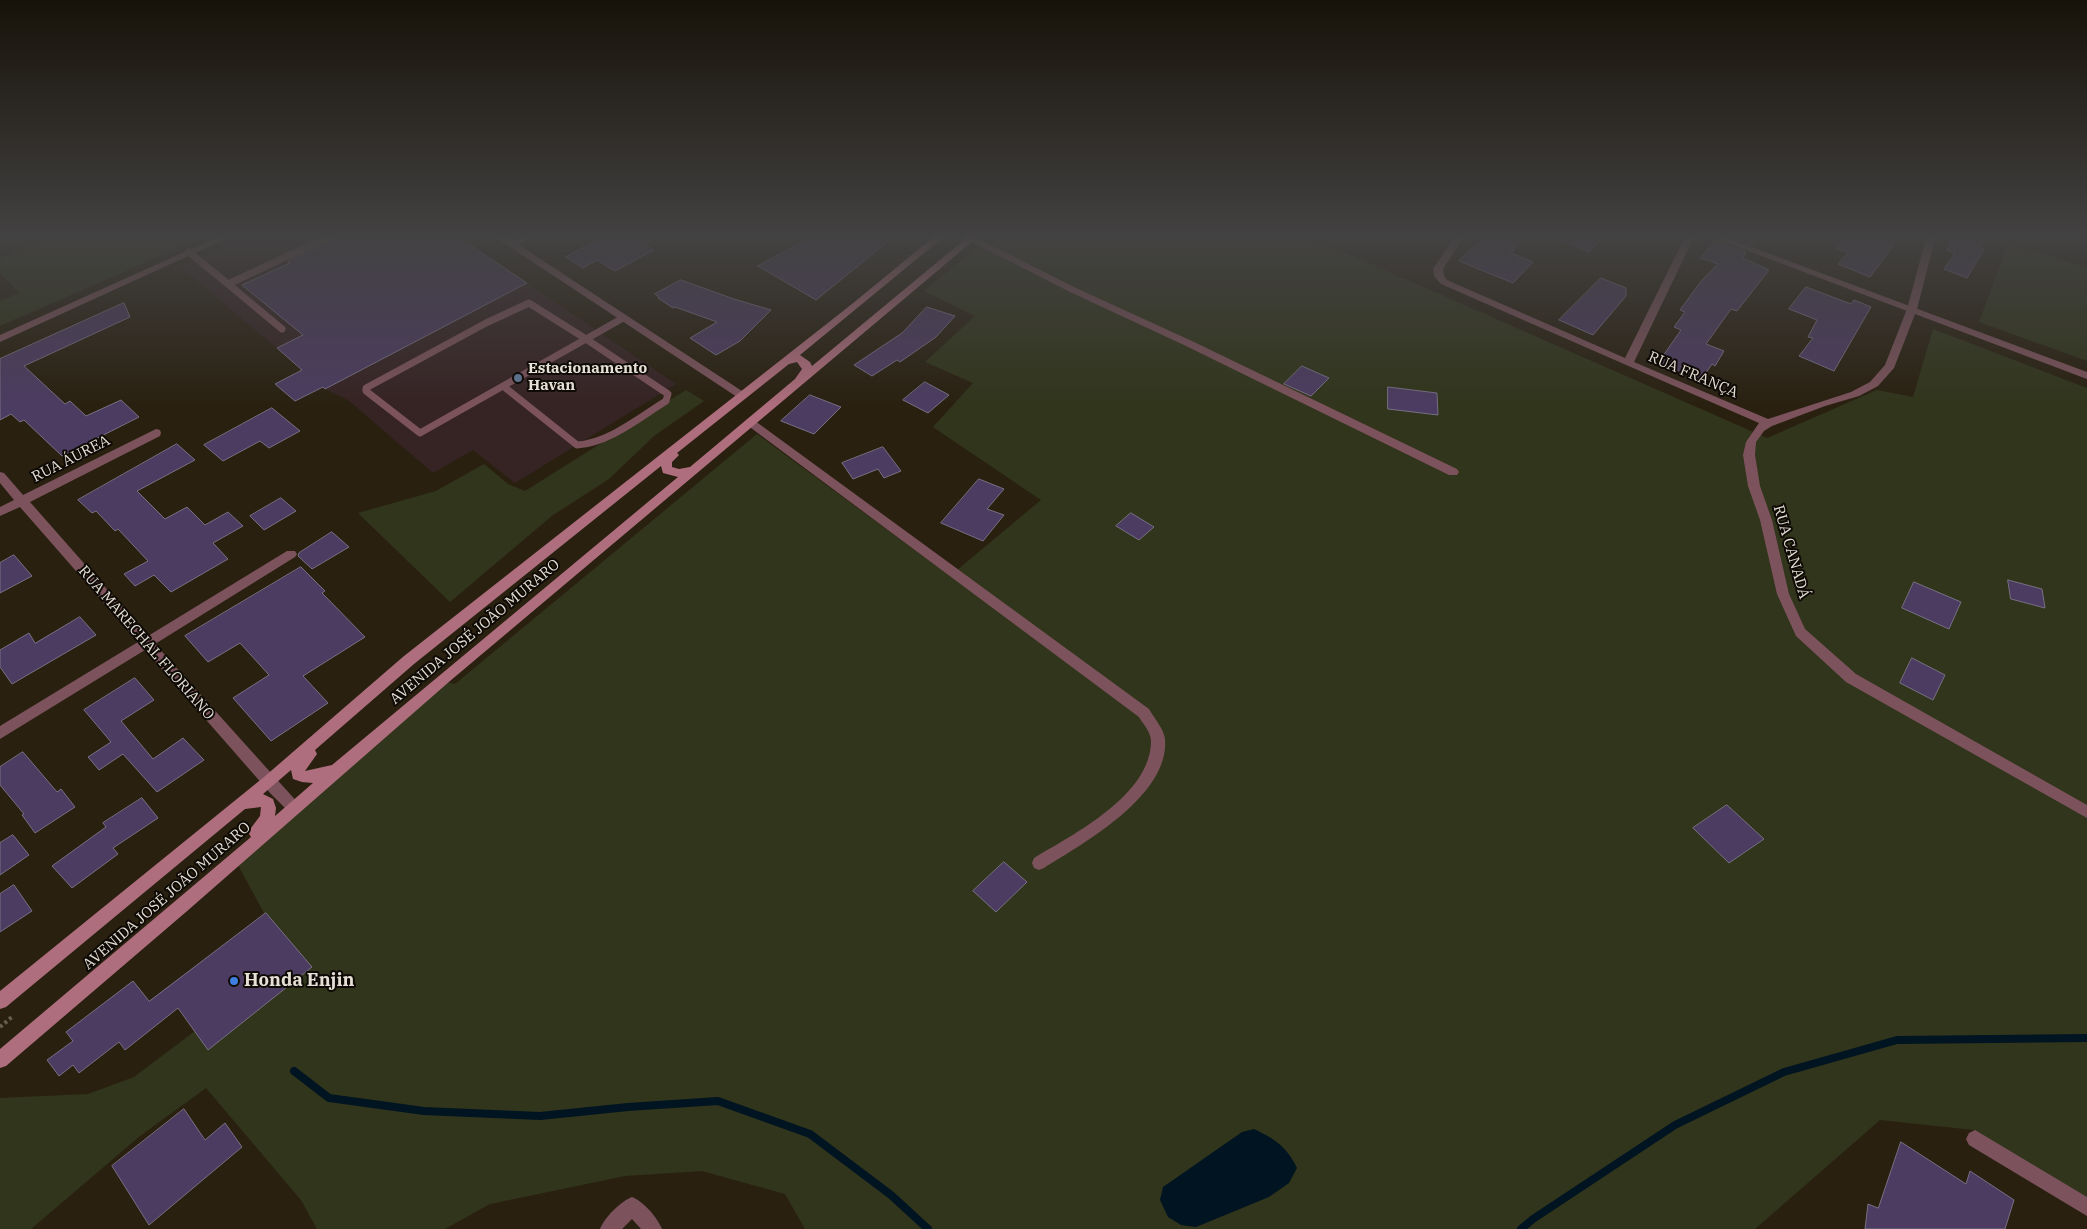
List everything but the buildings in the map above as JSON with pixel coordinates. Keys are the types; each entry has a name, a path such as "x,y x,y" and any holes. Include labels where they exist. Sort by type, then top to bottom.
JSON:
{"main road":[{"name":"AVENIDA JOSÉ JOÃO MURARO","path":"0,1002 269,781 409,660 869,292"},
{"name":"AVENIDA JOSÉ JOÃO MURARO","path":"0,1060 181,907 338,768 906,292"},
{"path":"767,409 807,369 806,364 799,358 786,360"},
{"path":"695,470 679,473 672,472 667,470 666,461 708,423"},
{"path":"338,768 317,776 305,778 298,775 298,767 306,757 367,705 409,660"},
{"path":"181,907 265,823 270,814 268,803 263,800 251,800 236,807"}],"street":[{"path":"0,339 101,292"},
{"path":"584,292 741,395"},
{"path":"1078,292 1188,343 1452,472"},
{"path":"1468,292 1628,362"},
{"name":"RUA FRANÇA","path":"1663,292 1628,362 1768,423"},
{"path":"1867,292 2087,376"},
{"name":"RUA CANADÁ","path":"1916,292 1890,366 1874,384 1855,394 1768,423 1760,428 1751,442 1749,455 1754,486 1766,520 1783,594 1800,632 1851,678 2087,812"},
{"path":"751,422 1144,713 1158,738 1154,768 1135,792 1106,822 1039,863"},
{"name":"RUA ÁUREA","path":"0,512 156,434"},
{"name":"RUA MARECHAL FLORIANO","path":"0,476 294,808"},
{"path":"0,733 291,554"},
{"path":"1975,1139 2087,1207"},
{"path":"608,1229 632,1206 653,1229"}],"lane":[{"path":"238,292 282,329"},
{"path":"503,386 577,445 582,446 590,445 629,423 666,401 668,397 668,394 585,340 533,304 525,303 366,388 366,391 420,433 503,386 585,340 623,318"}],"shaded area":[{"name":"Estacionamento Havan","path":"211,292 540,292 676,384 515,483 473,450 433,473 348,400 325,389"}],"green space":[{"path":"77,292 0,326 0,301 20,293"},
{"path":"927,292 1436,292 1767,438 1877,390 1913,397 1933,329 2087,388 2087,1199 1974,1130 1880,1120 1755,1229 805,1229 785,1194 702,1171 625,1176 490,1204 445,1229 317,1229 301,1200 206,1088 140,1136 31,1229 0,1229 0,1098 88,1094 134,1077 207,1022 265,915 237,863 447,682 455,684 757,434 950,576 1041,500 933,427 973,383 925,362 975,316"},
{"path":"1990,292 2087,292 2087,361 1979,322"},
{"path":"686,390 704,401 654,436 609,479 553,515 450,602 358,513 436,491 484,464 508,484 525,491"}],"water":[{"path":"1254,1129 1279,1144 1293,1160 1297,1168 1289,1183 1269,1197 1196,1227 1181,1225 1168,1217 1160,1200 1163,1187 1242,1132"}],"waterway":[{"path":"1521,1229 1533,1219 1675,1125 1784,1072 1897,1040 2087,1038"},
{"path":"294,1071 329,1098 424,1111 540,1116 628,1107 718,1101 810,1134 891,1195 928,1229"}],"place":[{"name":"Estacionamento Havan","path":"518,378"},
{"name":"Honda Enjin","path":"234,981"}]}
